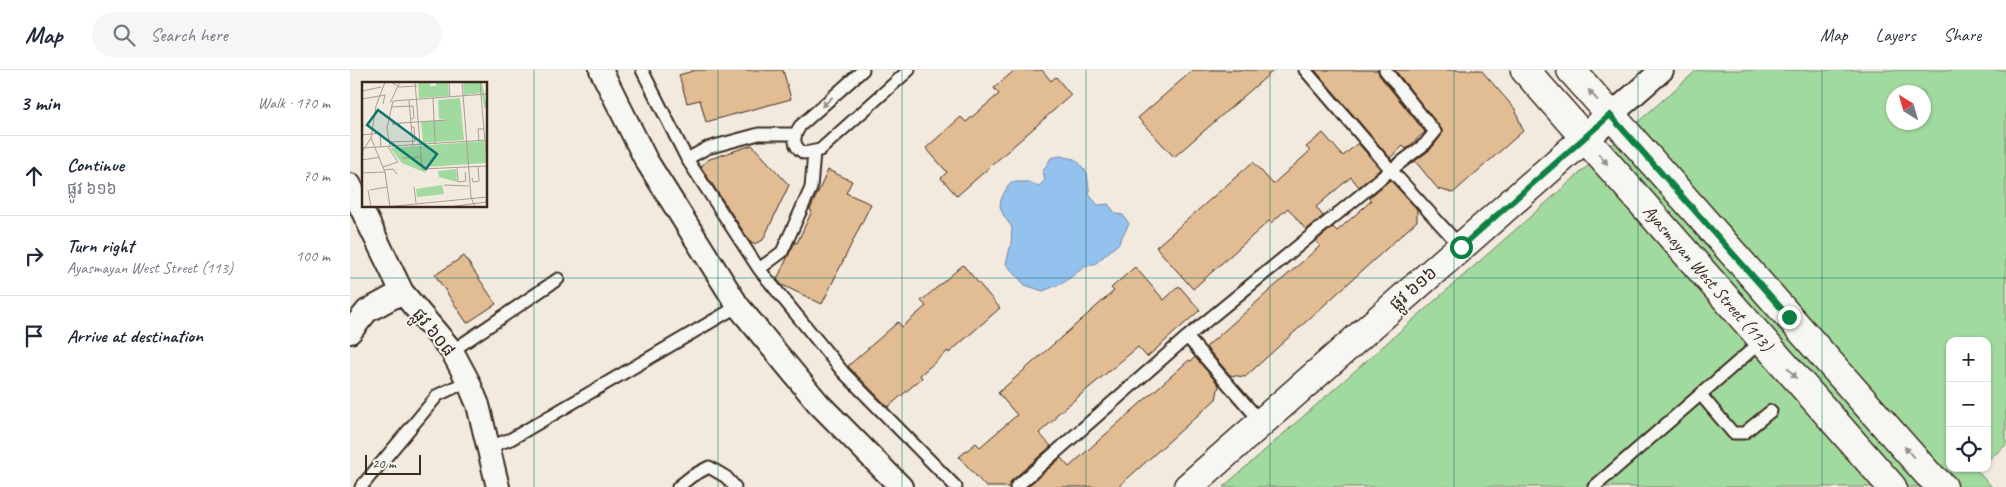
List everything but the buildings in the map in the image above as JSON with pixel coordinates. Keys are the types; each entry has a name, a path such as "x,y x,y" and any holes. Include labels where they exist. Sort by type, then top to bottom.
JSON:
{"street":[{"path":"601,70 646,160 738,306 818,403 901,487"},
{"name":"Ayasmayan West Street (113)","path":"1525,70 1892,487"},
{"name":"Ayasmayan West Street (113)","path":"1571,70 1928,474 1943,487"},
{"name":"ផ្លូវ ៦១៦","path":"1188,487 1662,70"},
{"name":"ផ្លូវ ៦០៨","path":"350,185 402,292 452,351 468,381 478,405 498,487"},
{"path":"350,332 367,312 402,292"},
{"path":"1763,340 1789,317"}],"lane":[{"path":"642,70 686,159 759,269 843,372 956,487"},
{"path":"863,70 800,126 795,134 794,141 797,149 804,153 820,150 909,70"},
{"path":"1305,70 1390,170 1461,247"},
{"path":"1016,487 1187,337 1390,170 1425,144 1435,132 1385,70"},
{"path":"686,159 707,148 760,134 795,134"},
{"path":"759,269 782,252 811,188 814,152"},
{"path":"452,351 558,279"},
{"path":"489,447 511,439 738,306"},
{"path":"1187,337 1261,422"},
{"path":"1594,487 1763,340"},
{"path":"360,487 438,395 468,381"},
{"path":"1700,395 1733,433 1744,433 1771,411"},
{"path":"678,487 692,476 709,468 726,477 735,487"}],"green space":[{"path":"1697,70 2006,70 2006,445 1991,458 1991,337 1946,337 1946,472 1978,472 1992,487 1223,487"}],"water":[{"path":"1060,156 1074,159 1079,163 1087,173 1090,196 1098,205 1108,204 1116,214 1123,215 1129,224 1118,244 1096,263 1083,268 1063,283 1043,291 1025,285 1006,264 1011,244 1012,227 1003,214 1000,205 1003,195 1011,182 1028,182 1039,186 1045,180 1043,171 1051,158"}],"route":[{"path":"1461,247 1610,115 1789,317"}]}
